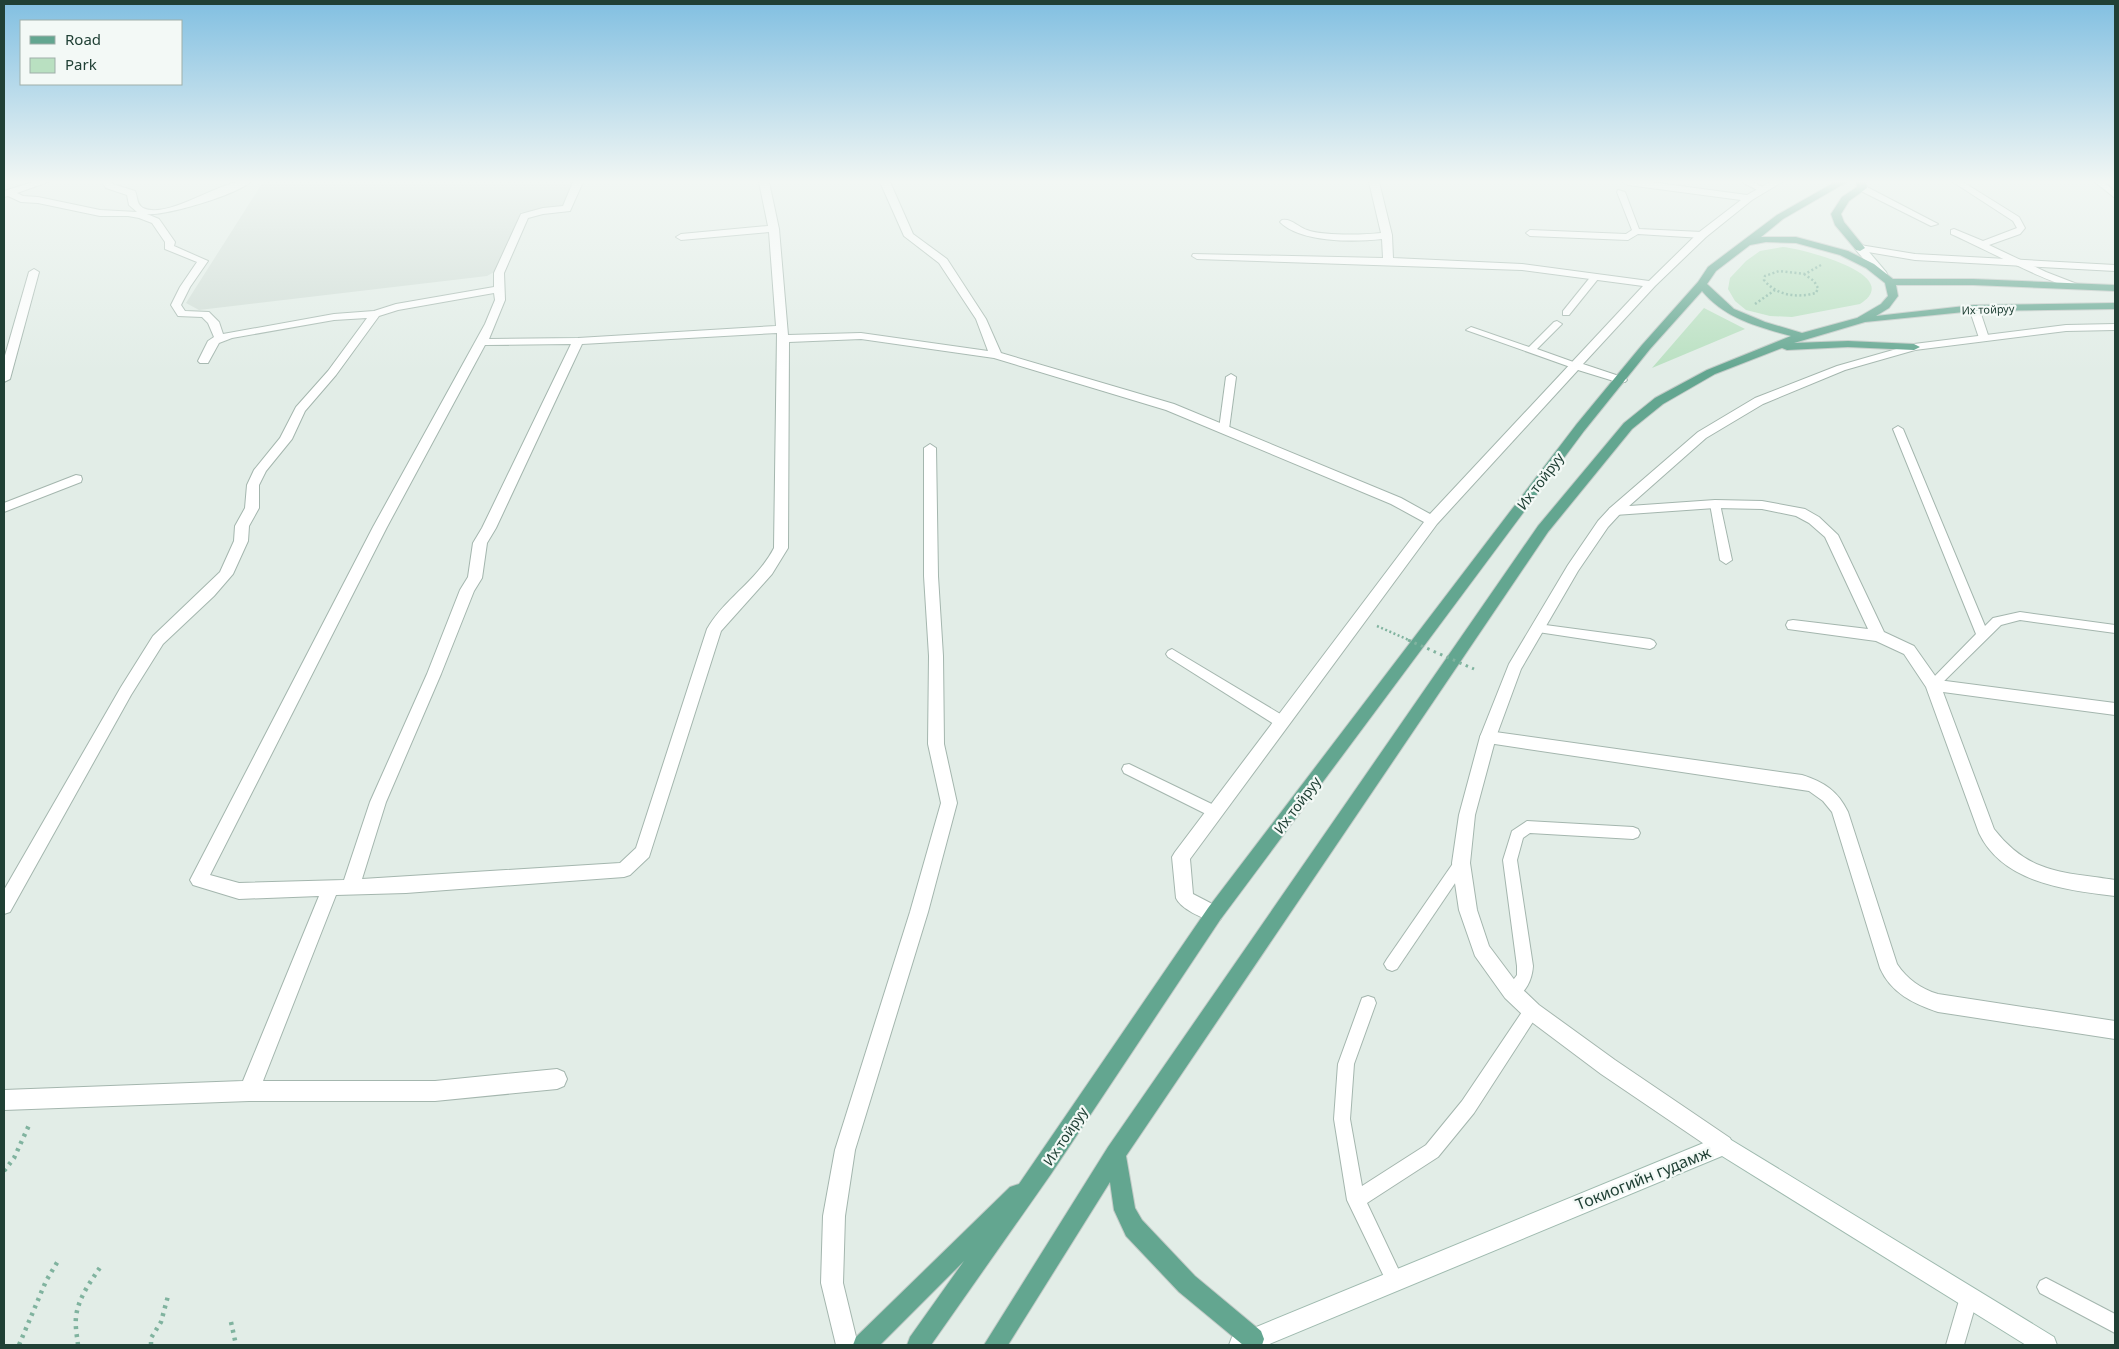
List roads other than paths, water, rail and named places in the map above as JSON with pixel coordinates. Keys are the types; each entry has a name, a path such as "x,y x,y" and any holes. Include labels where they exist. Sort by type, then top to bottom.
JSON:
{"main road":[{"name":"Их тойруу","path":"918,1345 1044,1167 1214,914 1580,428 1646,347 1702,284 1712,269 1743,245"},
{"path":"995,1345 1115,1154 1549,521 1628,426 1660,401 1711,372 1802,336 1861,320 1890,302 1893,296 1886,278 1870,266 1844,253 1817,245"},
{"name":"Их тойруу","path":"1886,278 2115,288"},
{"path":"1702,284 1711,295 1730,311 1761,324 1802,336"},
{"name":"Их тойруу","path":"1861,320 1974,308 2115,306"},
{"path":"1771,348 1848,344 1914,347"},
{"path":"1115,1154 1125,1210 1134,1228 1187,1284 1247,1342"},
{"path":"864,1345 1044,1167"}],"street":[{"path":"169,245 168,247 203,261 176,305 182,314 205,314 213,322 220,339"},
{"path":"511,245 499,273 500,300 482,342 380,527 199,880 239,890 351,886 624,870 644,852 714,630 732,607 771,567 781,548 783,334 775,245"},
{"path":"921,245 943,261 981,319 996,355"},
{"path":"1387,245 1388,260"},
{"path":"1214,914 1185,898 1181,857 1432,521 1651,284 1692,245"},
{"path":"1860,248 1914,257 2115,268"},
{"path":"1860,248 1886,278"},
{"path":"1197,256 1388,260 1522,267 1651,284"},
{"path":"4,379 34,272"},
{"path":"204,361 214,341 230,335 334,317 375,314 396,307 500,289"},
{"path":"4,906 126,691 158,640 226,574 241,541 242,526 252,508 253,484 260,470 286,439 300,410 332,373 375,314"},
{"path":"1722,1145 1608,1067 1532,1011 1512,992 1481,950 1468,910 1461,863 1467,815 1488,737 1514,668 1573,568 1603,524 1615,511 1702,435 1759,401 1841,368 1914,347 2066,328 2115,327"},
{"path":"482,342 578,341 783,334 861,336 996,355 1170,407 1396,501 1432,521"},
{"path":"351,886 378,802 434,674 467,590 475,578 480,543 489,528 578,341"},
{"path":"1576,366 1621,380"},
{"path":"847,1345 832,1283 834,1216 845,1150 919,912 949,803 936,744 936,656 930,576 930,448"},
{"path":"4,508 76,480"},
{"path":"1615,511 1715,504 1762,505 1800,512 1814,520 1830,535 1878,636"},
{"path":"1794,626 1878,636 1909,650 1933,685 1987,833 1994,844 2017,865 2034,873 2051,878 2115,888"},
{"path":"1933,685 2115,708"},
{"path":"1488,737 1802,782 1820,788 1835,801 1840,812 1889,968 1905,987 1919,996 1938,1003 2115,1030"},
{"path":"249,1091 331,887"},
{"path":"4,1100 249,1091 435,1091 557,1079"},
{"name":"Токиогийн гудамж","path":"1247,1342 1722,1145 2046,1345"}],"lane":[{"path":"1985,245 2043,275 2074,286"},
{"path":"1566,313 1595,277"},
{"path":"1974,308 1984,338"},
{"path":"1531,350 1558,324"},
{"path":"1471,330 1576,366"},
{"path":"1224,429 1231,377"},
{"path":"1898,429 1982,634"},
{"path":"1715,504 1726,560"},
{"path":"1933,685 1997,621 2020,616 2115,629"},
{"path":"1538,628 1650,644"},
{"path":"1172,654 1282,722"},
{"path":"1130,769 1215,812"},
{"path":"1512,992 1524,978 1525,966 1510,860 1517,835 1527,827 1633,833"},
{"path":"1392,964 1461,863"},
{"path":"1368,1004 1346,1064 1342,1119 1356,1200 1395,1281"},
{"path":"1356,1200 1432,1151 1468,1107 1532,1011"},
{"path":"2046,1287 2115,1324"},
{"path":"1955,1345 1969,1297"}]}
